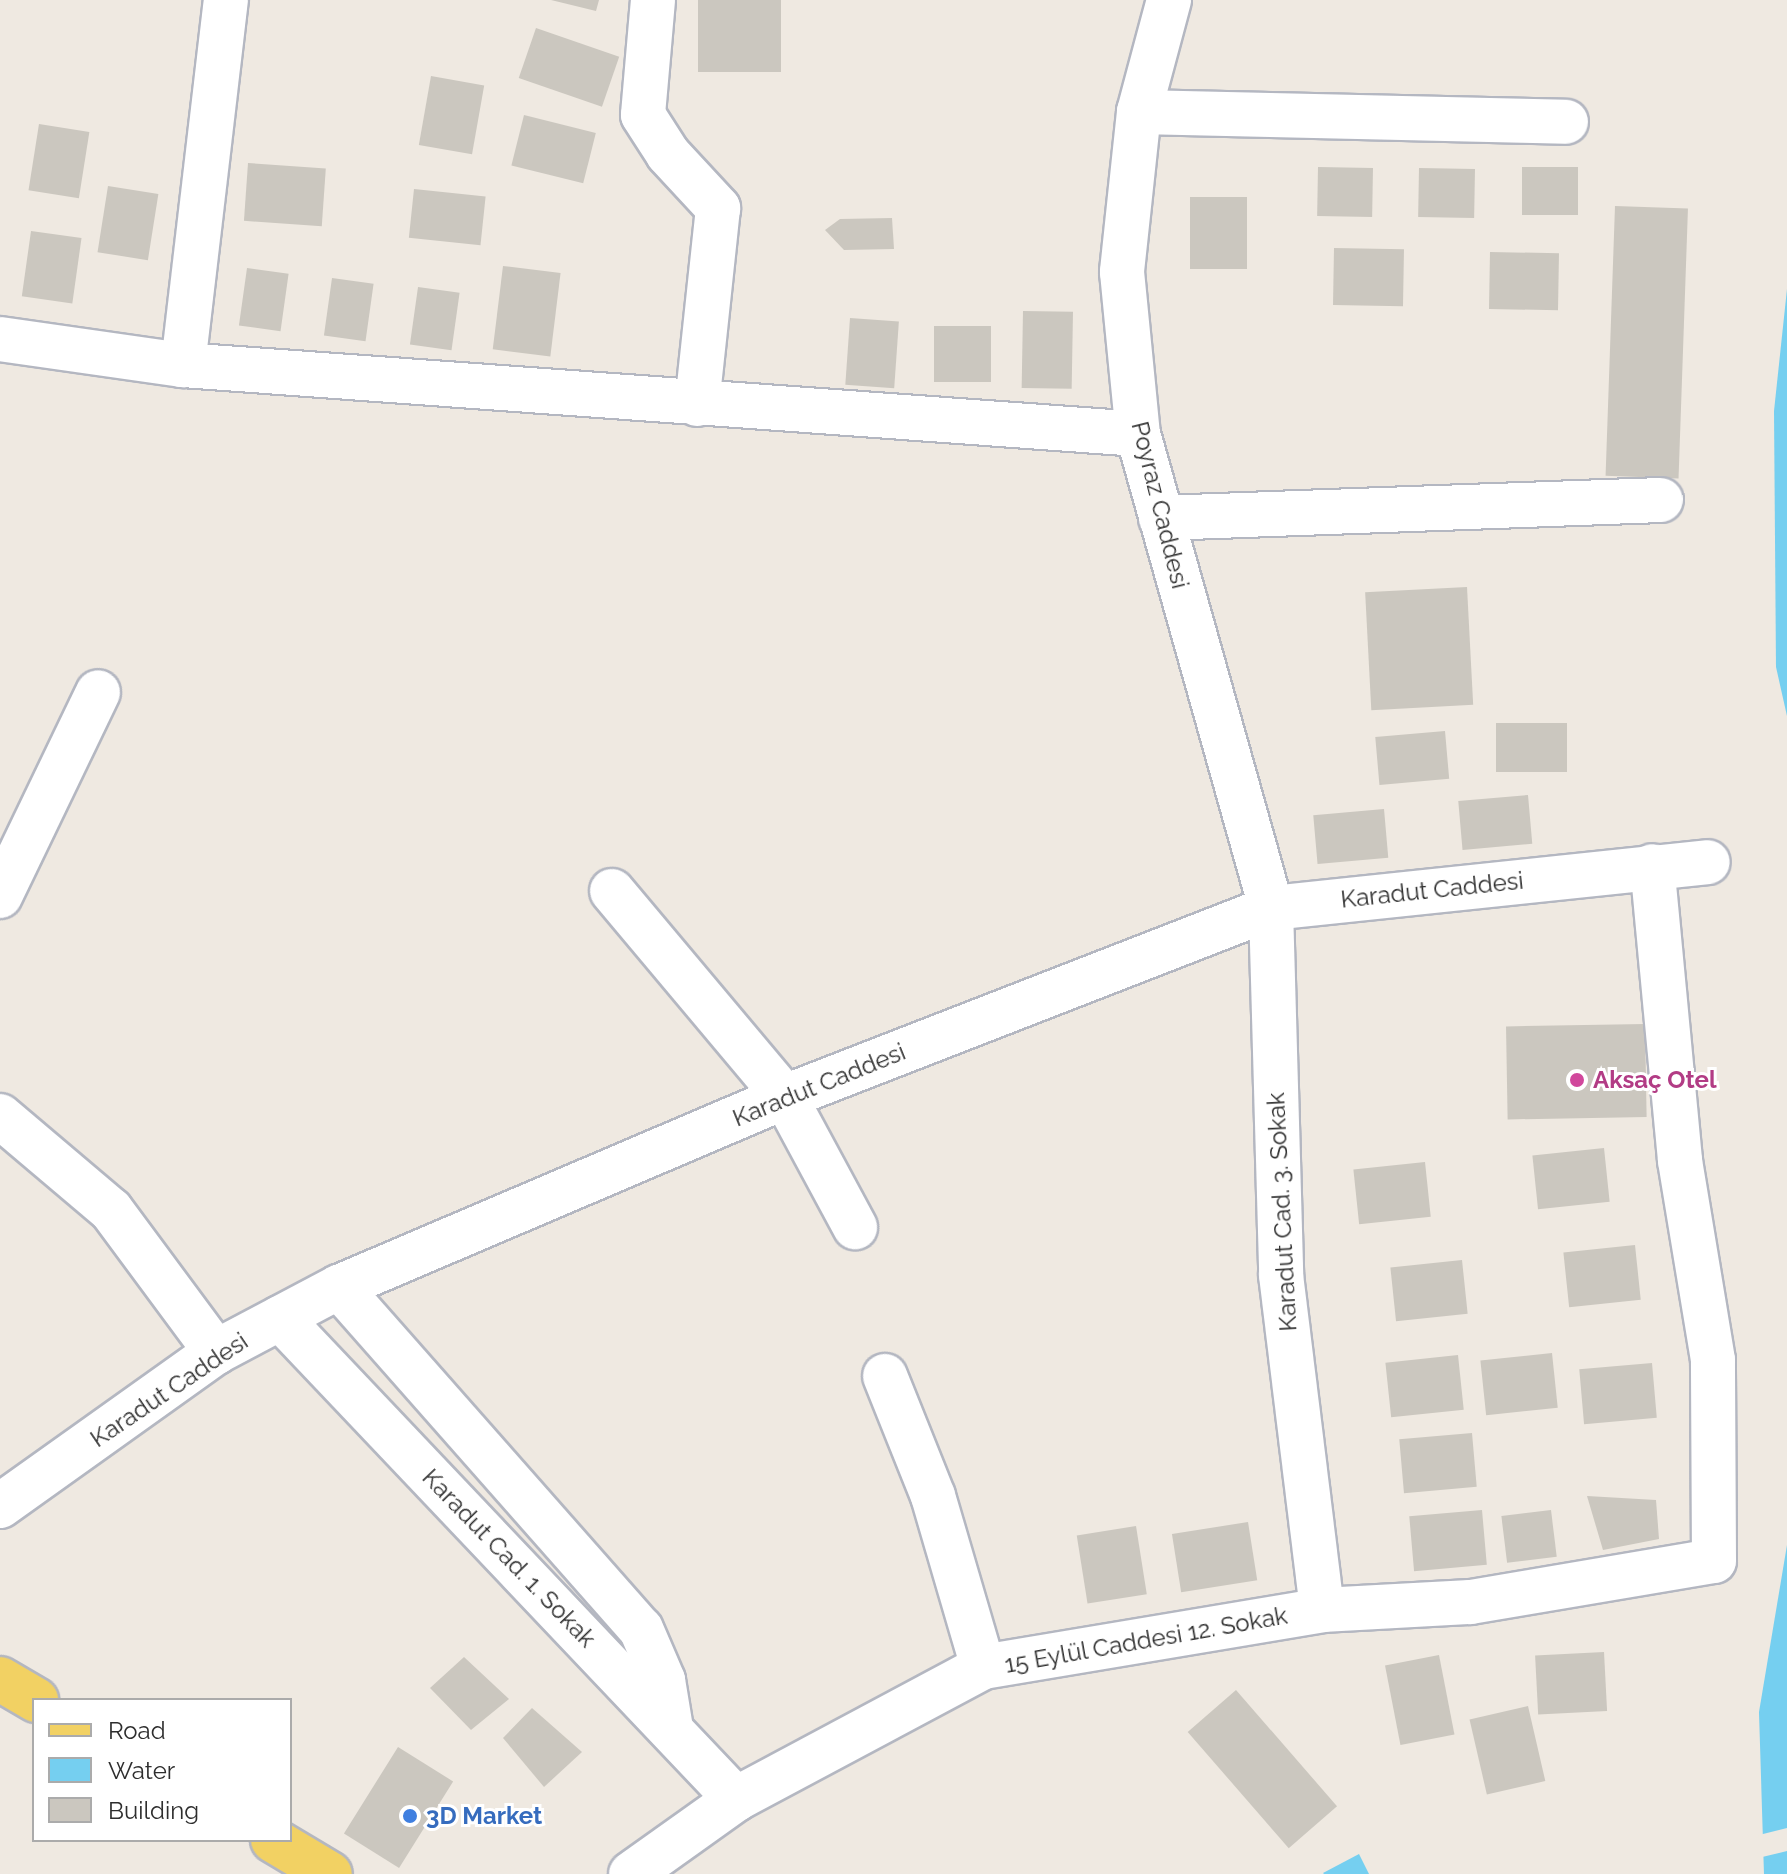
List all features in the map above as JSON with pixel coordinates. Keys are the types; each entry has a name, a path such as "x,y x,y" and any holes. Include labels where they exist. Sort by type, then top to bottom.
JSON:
{"main road":[{"path":"0,1679 33,1698"},
{"path":"276,1842 330,1874"}],"street":[{"path":"183,365 226,0"},
{"path":"653,0 643,115 659,144 718,208 697,404"},
{"name":"Poyraz Caddesi","path":"1169,0 1139,112 1122,272 1138,434 1271,908"},
{"path":"1139,112 1566,122"},
{"path":"0,339 183,365 1138,434"},
{"path":"1161,518 1661,500"},
{"path":"0,896 98,692"},
{"name":"Karadut Caddesi","path":"0,1506 216,1352 339,1287 785,1097 1271,908 1708,862"},
{"name":"15 Eylül Caddesi 12. Sokak","path":"631,1874 736,1799 983,1667 1322,1610 1471,1602 1714,1561 1713,1360 1680,1160 1652,866"},
{"path":"612,891 785,1097 855,1227"},
{"name":"Karadut Cad. 3. Sokak","path":"1271,908 1281,1275 1322,1610"},
{"path":"0,1116 111,1210 216,1352"},
{"path":"339,1287 641,1629 663,1680 671,1729"},
{"name":"Karadut Cad. 1. Sokak","path":"280,1318 736,1799"},
{"path":"885,1376 933,1496 983,1667"}],"water":[{"path":"1787,289 1787,716 1776,667 1774,411"},
{"path":"1787,1545 1787,1874 1764,1874 1759,1712"},
{"path":"1359,1854 1369,1874 1323,1873"}],"pier":[{"path":"1787,1828 1787,1851 1758,1858 1759,1835"}],"building":[{"path":"551,0 599,0 596,11"},
{"path":"698,0 781,0 781,72 698,72"},
{"path":"536,28 619,57 602,107 519,78"},
{"path":"431,76 484,85 472,154 419,145"},
{"path":"524,115 596,133 583,183 511,165"},
{"path":"39,124 89,132 79,198 29,190"},
{"path":"248,163 326,168 322,226 244,221"},
{"path":"1318,167 1373,168 1372,217 1317,216"},
{"path":"1522,167 1578,167 1578,215 1522,215"},
{"path":"1419,168 1475,169 1474,218 1418,217"},
{"path":"108,186 158,194 148,260 98,252"},
{"path":"414,189 486,197 480,245 409,238"},
{"path":"1190,197 1247,197 1247,269 1190,269"},
{"path":"1615,206 1688,209 1679,478 1606,476"},
{"path":"892,218 894,249 844,250 825,230 840,219"},
{"path":"31,231 82,238 72,303 22,296"},
{"path":"1334,248 1404,249 1403,306 1333,305"},
{"path":"1490,252 1559,253 1558,310 1489,309"},
{"path":"503,266 561,273 550,356 493,349"},
{"path":"247,268 289,274 281,331 239,325"},
{"path":"332,278 374,284 366,341 324,335"},
{"path":"418,287 460,293 452,350 410,344"},
{"path":"1023,311 1073,312 1072,389 1022,388"},
{"path":"850,318 899,321 894,388 845,385"},
{"path":"934,326 991,326 991,382 934,382"},
{"path":"1467,587 1473,705 1371,710 1365,592"},
{"path":"1496,723 1567,723 1567,772 1496,772"},
{"path":"1445,731 1449,779 1379,785 1375,737"},
{"path":"1528,795 1532,844 1463,850 1458,801"},
{"path":"1384,809 1388,858 1318,864 1313,815"},
{"name":"Aksaç Otel","path":"1645,1024 1647,1117 1508,1119 1506,1026"},
{"path":"1604,1148 1610,1202 1538,1209 1532,1156"},
{"path":"1425,1162 1431,1217 1359,1224 1353,1170"},
{"path":"1635,1245 1641,1300 1569,1307 1563,1253"},
{"path":"1462,1260 1468,1314 1396,1321 1390,1268"},
{"path":"1552,1353 1558,1408 1486,1415 1480,1361"},
{"path":"1458,1355 1464,1410 1391,1417 1385,1363"},
{"path":"1652,1363 1657,1418 1584,1424 1579,1369"},
{"path":"1472,1433 1477,1487 1404,1493 1399,1439"},
{"path":"1587,1496 1656,1500 1659,1539 1603,1550"},
{"path":"1482,1510 1487,1565 1414,1571 1409,1516"},
{"path":"1551,1510 1557,1557 1507,1563 1501,1516"},
{"path":"1248,1522 1257,1580 1181,1592 1172,1534"},
{"path":"1136,1526 1147,1594 1088,1604 1077,1535"},
{"path":"1604,1652 1607,1711 1538,1715 1535,1656"},
{"path":"1439,1655 1454,1735 1400,1745 1385,1665"},
{"path":"464,1657 509,1699 471,1730 430,1688"},
{"path":"1236,1690 1337,1806 1289,1848 1188,1732"},
{"path":"1528,1706 1545,1781 1487,1795 1470,1719"},
{"path":"532,1708 582,1752 544,1787 503,1738"},
{"path":"398,1747 453,1781 399,1868 344,1834"}],"place":[{"name":"Aksaç Otel","path":"1577,1080"},
{"name":"3D Market","path":"410,1816"}]}
